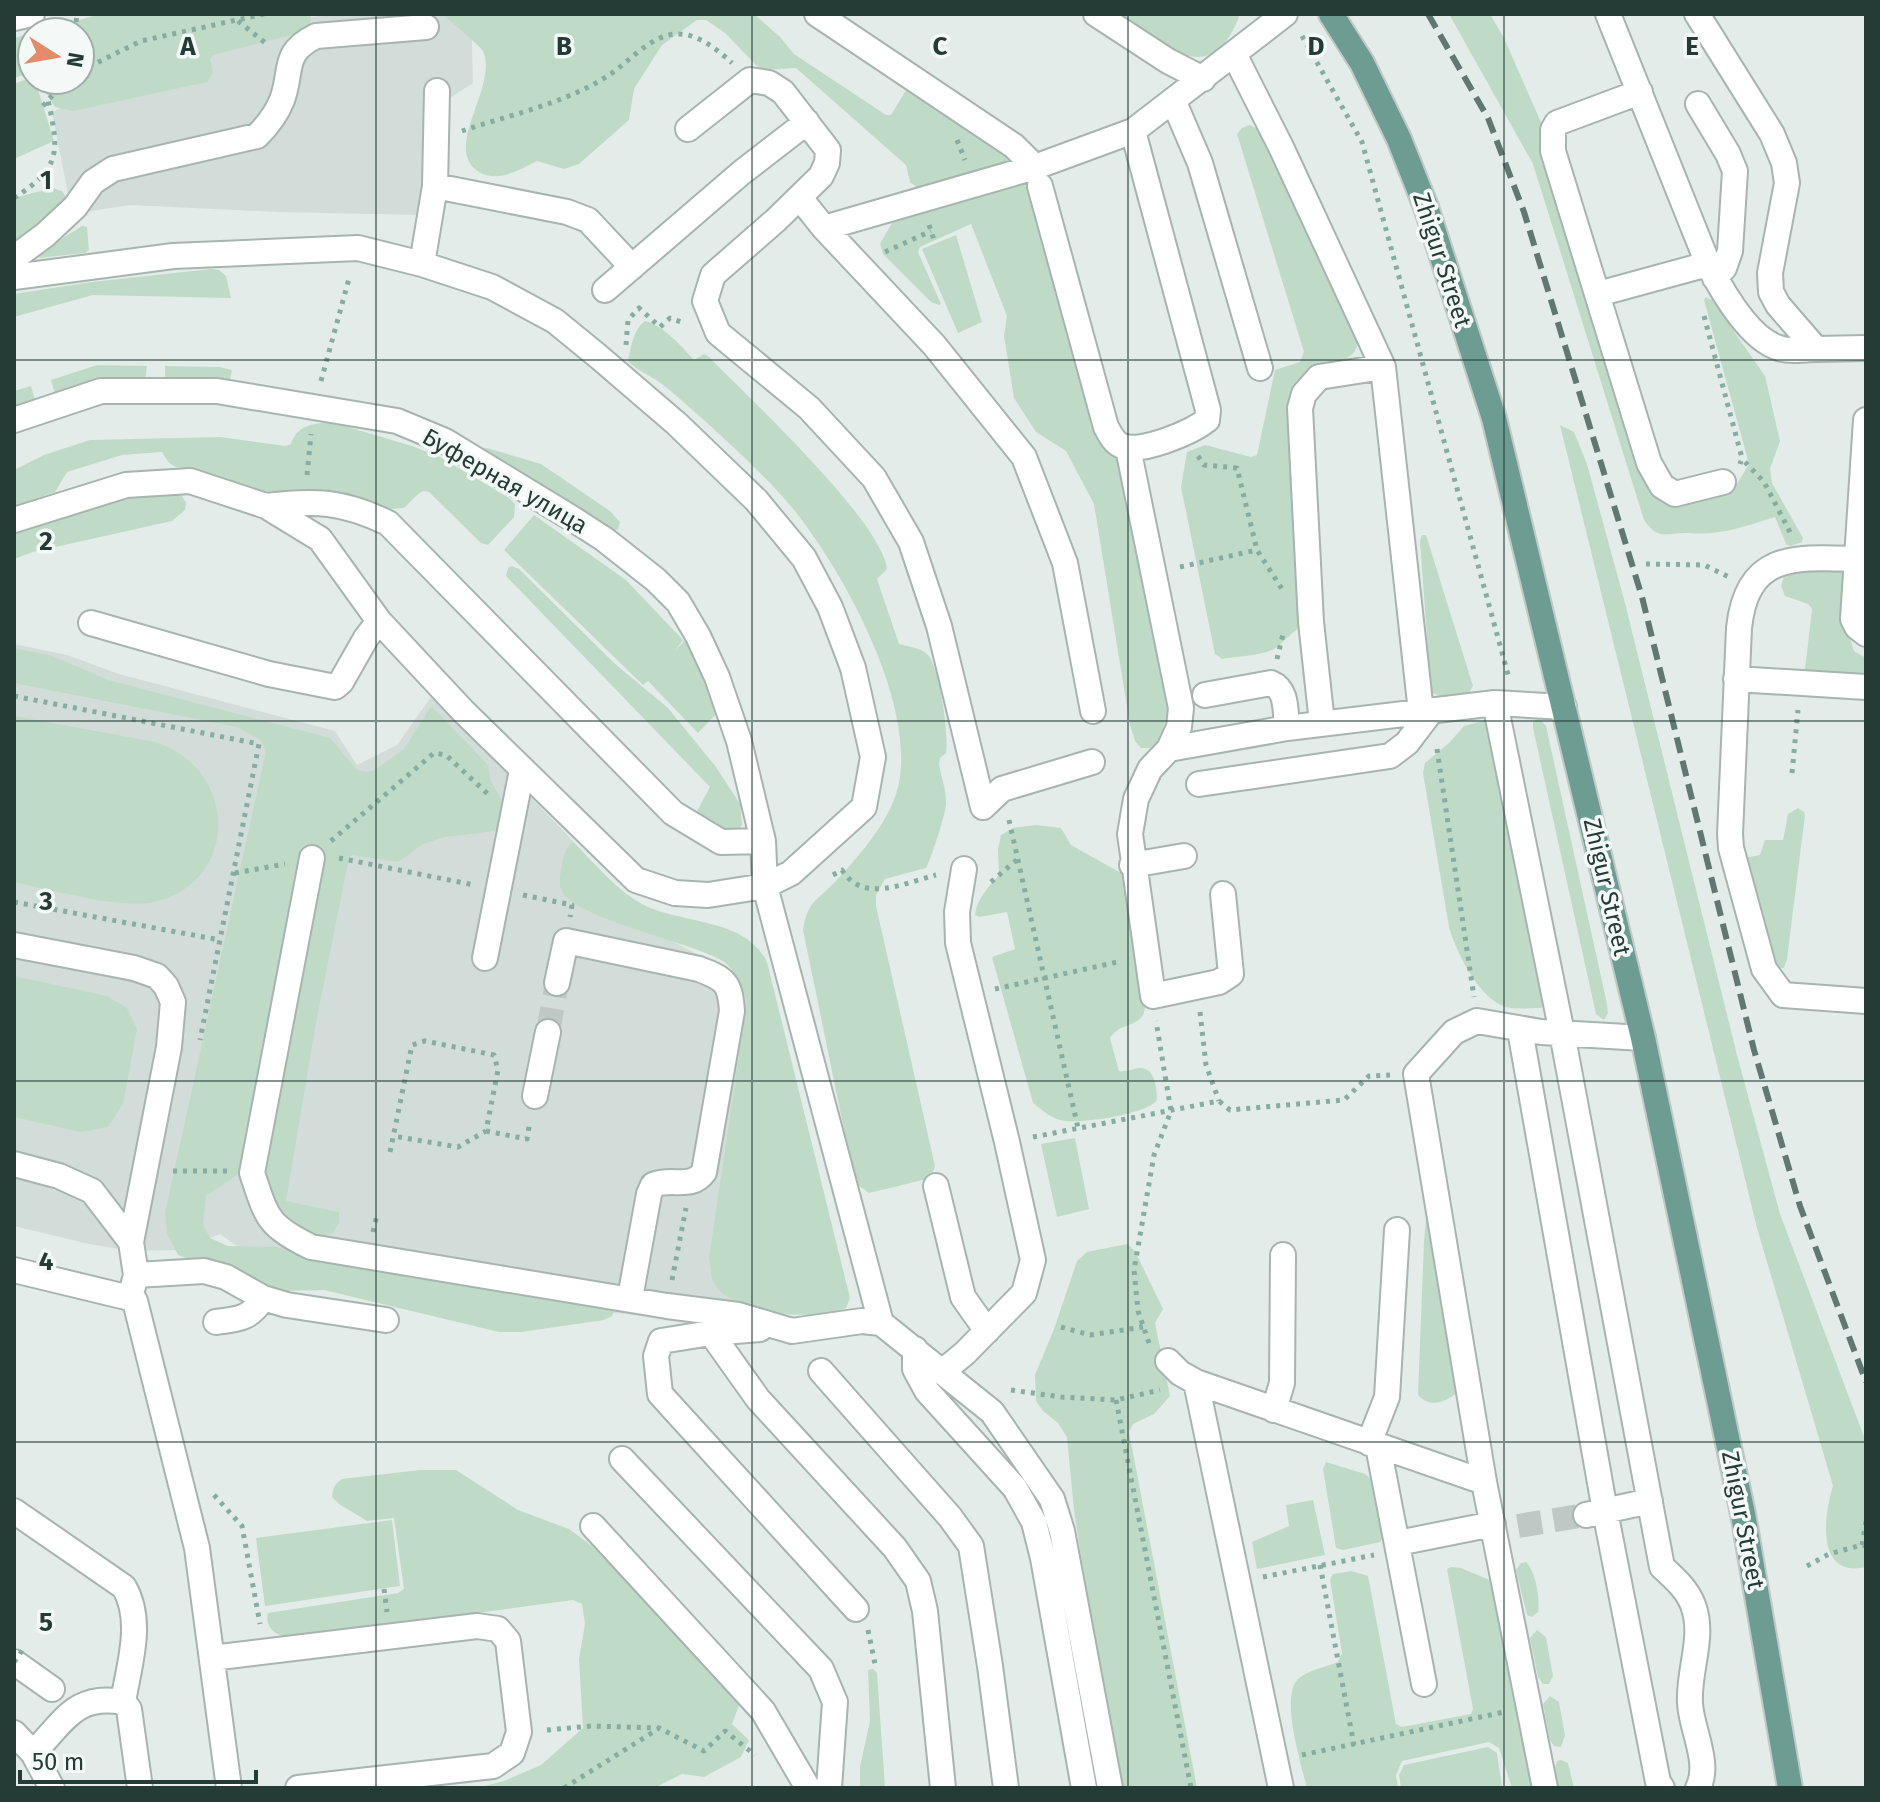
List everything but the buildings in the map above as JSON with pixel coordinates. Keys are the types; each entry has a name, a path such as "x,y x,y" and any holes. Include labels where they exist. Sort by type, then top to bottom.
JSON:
{"main road":[{"name":"Zhigur Street","path":"1331,14 1362,63 1399,139 1426,207 1494,418 1643,1038 1746,1528 1790,1788"}],"lane":[{"path":"14,18 32,14"},
{"path":"817,14 1014,146 1038,176 1106,427 1118,445 1128,448 1184,434 1207,420 1208,410 1133,131"},
{"path":"1096,14 1187,73 1203,79"},
{"path":"1608,14 1711,271 1736,309 1758,336 1783,350 1866,348"},
{"path":"1697,14 1772,134 1784,163 1787,183 1770,273 1771,292 1778,305 1816,349"},
{"path":"824,228 1038,176 1133,131 1283,19"},
{"path":"14,258 75,207 93,182 113,169 257,136 272,121 283,96 289,61 304,42 316,36 426,27"},
{"path":"1199,784 1390,756 1407,743 1426,711 1383,367 1281,147 1234,54"},
{"path":"688,129 750,80 769,83 783,92 828,150 821,176 713,275 705,301 718,333 809,408 874,478 911,542 939,626 983,807 1002,789 1092,762"},
{"path":"422,264 435,186 437,91"},
{"path":"1640,92 1557,123 1553,130 1553,151 1649,463 1662,486 1675,494 1723,482"},
{"path":"1173,100 1200,163 1260,368"},
{"path":"1598,294 1724,268 1730,251 1735,171 1698,104"},
{"path":"605,290 741,173 807,122"},
{"path":"435,186 567,212 588,220 632,267"},
{"path":"800,198 824,228 934,345 1024,457 1065,563 1093,711"},
{"path":"14,277 173,256 358,248 422,264 492,287 555,321 677,424 756,500 804,558 830,607 853,668 873,757 864,807 791,873 765,886 708,895 675,893 636,880 522,770 379,621 320,539 266,506 190,481 126,485 14,520"},
{"path":"1322,723 1303,616 1300,423 1304,394 1319,377 1383,367"},
{"name":"Буферная улица","path":"14,420 101,391 217,391 397,421 445,441 604,539 656,580 678,602 717,677 739,741 763,841 765,886 881,1323"},
{"path":"1866,420 1853,619 1866,634"},
{"path":"1128,448 1181,708 1179,727 1169,749 1150,769 1136,799 1130,834 1153,996 1219,982 1231,974 1223,894"},
{"path":"266,506 309,501 343,504 388,523 673,813 721,842 763,841"},
{"path":"1858,559 1803,559 1770,568 1753,581 1742,603 1736,679 1731,848 1764,969 1783,995 1866,1001"},
{"path":"91,623 269,674 335,687 379,621"},
{"path":"1736,679 1866,687"},
{"path":"1205,695 1271,683 1278,686 1283,694 1287,728"},
{"path":"1169,749 1287,728 1426,711 1505,703 1564,707"},
{"path":"1505,703 1562,1033 1662,1567 1679,1582 1693,1606 1698,1639 1689,1704 1701,1763 1698,1788"},
{"path":"485,958 522,770"},
{"path":"1132,865 1184,856"},
{"path":"312,858 252,1173 267,1217 286,1235 311,1247 738,1315 792,1331 862,1321 881,1323 992,1412 1052,1499 1062,1531 1110,1788"},
{"path":"942,1372 1024,1293 1033,1260 958,943 957,912 964,869"},
{"path":"557,983 566,941 699,969 719,976 727,984 732,1011 704,1172 698,1180 690,1183 664,1180 653,1185 630,1298"},
{"path":"14,945 134,968 157,976 166,986 173,1002 169,1047 131,1242 133,1287 197,1548 229,1788"},
{"path":"1545,1788 1484,1482 1416,1074 1454,1032 1477,1021 1520,1030 1643,1038"},
{"path":"1520,1030 1596,1513 1658,1782 1662,1788"},
{"path":"535,1096 548,1032"},
{"path":"14,1164 59,1176 92,1191 131,1242"},
{"path":"936,1186 963,1297 987,1331"},
{"path":"1397,1230 1387,1397 1374,1444 1398,1543 1424,1684"},
{"path":"1274,1410 1282,1383 1283,1255"},
{"path":"14,1270 133,1287 204,1271 233,1281 263,1298 287,1305 386,1320"},
{"path":"216,1322 236,1320 254,1313 263,1298"},
{"path":"774,1327 661,1341 656,1356 660,1394 856,1609"},
{"path":"711,1333 758,1399 895,1548 918,1581 925,1611 943,1788"},
{"path":"915,1349 915,1369 927,1391 1015,1488 1034,1522 1084,1788"},
{"path":"1160,1356 1196,1382 1484,1482"},
{"path":"821,1371 950,1517 971,1546 1006,1788"},
{"path":"1196,1382 1281,1788"},
{"path":"622,1459 821,1669 835,1702 836,1726 829,1788"},
{"path":"1596,1513 1650,1501"},
{"path":"14,1511 124,1587 132,1602 134,1632 123,1702"},
{"path":"1398,1543 1493,1524"},
{"path":"593,1526 763,1711 808,1788"},
{"path":"212,1658 477,1626 498,1629 508,1641 519,1732 512,1753 493,1766 298,1788"},
{"path":"17,1657 52,1689"},
{"path":"33,1753 80,1703 105,1700 123,1702 129,1709 140,1788"},
{"path":"14,1733 33,1753 52,1788"}],"path":[{"path":"96,63 141,41 264,14"},
{"path":"1283,19 1362,142 1505,703"},
{"path":"237,20 289,61"},
{"path":"437,139 571,95 606,77 656,40 676,33 691,36 720,52 750,80"},
{"path":"43,106 52,96"},
{"path":"14,198 49,168 54,159 57,142 48,100"},
{"path":"861,264 931,231 935,243"},
{"path":"306,484 313,408 358,248"},
{"path":"599,357 626,350 628,320 639,308 660,327 670,318 702,329 712,320"},
{"path":"1703,312 1742,458 1764,482 1803,559"},
{"path":"1723,482 1732,478 1742,458"},
{"path":"1204,465 1237,468 1257,550 1303,616 1285,627 1271,683"},
{"path":"1153,572 1257,550"},
{"path":"1646,564 1704,565 1724,577 1753,581"},
{"path":"1792,773 1801,681"},
{"path":"14,696 259,744 209,997"},
{"path":"1426,711 1477,1021"},
{"path":"312,858 434,753 446,755 512,819"},
{"path":"1002,789 1078,1128"},
{"path":"342,858 572,905"},
{"path":"235,873 280,865"},
{"path":"830,878 842,870 850,883 870,891 964,869"},
{"path":"14,902 220,940"},
{"path":"972,994 1146,956"},
{"path":"1199,987 1206,1065 1219,1101 1230,1110 1344,1100 1369,1076 1416,1074"},
{"path":"1153,996 1171,1111 1154,1155 1134,1270 1143,1327 1160,1356"},
{"path":"390,1152 412,1045 425,1041 494,1055 498,1070 486,1131"},
{"path":"393,1136 458,1147 486,1131 527,1139 535,1096"},
{"path":"1007,1142 1219,1101"},
{"path":"173,1171 193,1170"},
{"path":"667,1306 690,1183"},
{"path":"1061,1327 1090,1335 1143,1327"},
{"path":"965,1353 1010,1390 1116,1400 1191,1788"},
{"path":"212,1493 242,1526 264,1651"},
{"path":"1807,1566 1829,1554 1864,1546 1866,1521"},
{"path":"1238,1582 1356,1558"},
{"path":"1320,1565 1354,1745"},
{"path":"1275,1760 1528,1707"},
{"path":"519,1732 592,1726 659,1728 704,1751 725,1731 765,1762"},
{"path":"564,1788 659,1728"}],"shaded area":[{"path":"326,14 471,14 473,83 431,110 420,215 130,205 72,214 52,112 87,96 96,96 96,92 198,46"},
{"path":"14,644 67,655 119,674 335,731 357,765 397,745 431,697 560,827 653,931 745,979 750,1003 740,1295 736,1325 606,1312 243,1251 220,1234 180,1250 132,1251 14,1226"}],"green space":[{"path":"311,14 310,26 295,34 213,55 210,59 213,73 207,82 73,111 55,107 48,96 96,96 94,16"},
{"path":"442,14 754,14 794,54 886,115 891,115 908,87 1012,158 1007,165 920,190 910,182 906,165 796,68 765,70 757,66 725,33 706,20 697,20 662,45 634,89 629,120 579,164 564,169 537,161 501,176 486,175 469,162 466,148 484,81 486,65 483,51"},
{"path":"1122,14 1237,14 1239,17 1227,40 1214,52 1200,57 1170,48"},
{"path":"1449,14 1490,14 1504,38 1543,127 1660,496 1724,489 1737,484 1749,464 1704,300 1706,297 1712,300 1765,376 1780,441 1770,469 1772,483 1803,538 1802,542 1790,546 1786,544 1775,517 1711,533 1659,534 1644,520 1533,164"},
{"path":"16,37 14,78 14,38"},
{"path":"14,84 16,96 40,96 54,141 14,159"},
{"path":"1250,125 1262,131 1358,343 1348,357 1314,370 1299,384 1299,628 1268,651 1222,659 1215,654 1181,487 1187,452 1205,445 1251,457 1257,455 1275,370 1300,362 1304,352 1237,134"},
{"path":"1023,183 1028,189 1121,454 1169,710 1159,740 1150,748 1141,748 1130,725 1094,504 1066,451 1036,432 1014,398 1004,336 1007,316 971,224 920,247 918,252 939,305 931,302 883,254 880,244 892,223 906,216"},
{"path":"52,188 62,191 66,197 56,211 43,223 14,240 14,198"},
{"path":"82,226 87,227 89,250 85,253 39,258 42,251"},
{"path":"956,235 982,322 958,333 922,249"},
{"path":"219,270 226,276 231,298 93,295 14,317 14,294"},
{"path":"645,321 665,331 694,360 704,354 708,356 838,491 879,548 887,569 877,579 899,644 925,652 936,673 943,702 947,744 946,753 939,764 946,807 926,868 885,879 876,895 935,1166 931,1178 869,1193 855,1183 803,930 810,907 863,849 894,800 901,755 897,719 887,682 856,607 837,572 798,515 717,432 662,384 628,361 635,334"},
{"path":"97,365 147,366 145,380 55,394 51,380"},
{"path":"165,366 232,370 229,384 165,381"},
{"path":"31,386 35,400 14,407 14,391"},
{"path":"331,422 440,457 509,498 515,504 514,517 488,545 481,543 429,492 423,491 404,508 391,509 342,493 265,491 191,468 176,467 162,452 122,455 67,472 55,492 14,506 14,470 44,455 90,440 220,437 286,446 291,444 301,429"},
{"path":"1560,425 1574,432 1587,464 1780,1214 1866,1442 1866,1567 1850,1568 1838,1563 1827,1542 1827,1512 1833,1486 1757,1228"},
{"path":"483,449 541,464 610,511 620,522 618,530 610,529 579,507 485,453"},
{"path":"174,494 182,496 186,503 185,510 172,521 14,559 14,533 120,500"},
{"path":"534,515 626,580 683,640 675,651 687,638 721,709 698,733 648,681 643,685 504,550"},
{"path":"1422,535 1426,535 1473,686 1469,693 1441,697 1431,692"},
{"path":"1793,567 1847,569 1846,626 1854,651 1866,658 1866,678 1809,673 1805,670 1812,609 1808,604 1785,596 1781,586 1785,573"},
{"path":"508,568 519,569 614,663 668,708 716,767 740,804 742,825 733,836 701,824 697,811 710,787 506,576"},
{"path":"14,648 52,656 108,680 330,738 357,770 366,772 375,770 404,749 430,708 433,708 488,765 491,781 503,803 503,822 494,831 445,837 423,844 398,862 352,855 349,858 315,1028 286,1201 339,1212 339,1222 333,1233 310,1239 292,1231 244,1170 206,1196 203,1225 210,1238 228,1246 277,1247 307,1257 610,1307 615,1310 612,1316 604,1320 521,1332 499,1332 324,1290 278,1291 178,1255 167,1233 165,1213 266,751 261,740 237,727 14,683"},
{"path":"14,716 155,742 182,756 202,775 214,799 218,824 214,849 203,872 182,890 154,902 140,904 85,898 14,882"},
{"path":"1539,718 1546,726 1607,1004 1608,1013 1604,1020 1596,1014 1533,728 1533,722"},
{"path":"1483,721 1490,723 1546,1003 1541,1008 1512,1008 1494,1001 1469,972 1449,927 1423,773 1425,763 1464,726"},
{"path":"1798,808 1805,815 1787,959 1784,968 1774,969 1744,858 1760,855 1765,840 1783,840 1788,814"},
{"path":"1036,825 1061,828 1071,845 1121,873 1126,882 1145,1008 1140,1019 1119,1029 1110,1038 1119,1071 1144,1069 1154,1079 1157,1100 1142,1109 1100,1119 1066,1121 1052,1117 1033,1103 992,957 1015,949 1007,912 975,915 980,899 999,875 1001,835 1013,828"},
{"path":"573,842 617,886 637,901 663,912 730,930 757,948 767,962 850,1298 846,1308 816,1314 776,1313 738,1302 723,1294 714,1283 709,1258 747,1001 734,973 721,960 612,921 573,903 563,893 560,881 564,854"},
{"path":"14,976 107,996 127,1008 137,1029 123,1104 108,1127 81,1132 14,1117"},
{"path":"1075,1138 1089,1209 1057,1217 1041,1144"},
{"path":"1431,1214 1459,1391 1444,1401 1433,1403 1418,1395 1424,1241 1426,1219"},
{"path":"1127,1244 1135,1251 1163,1309 1155,1323 1170,1396 1154,1414 1133,1424 1129,1432 1197,1788 1116,1788 1074,1510 1067,1437 1036,1401 1035,1375 1077,1261 1087,1252"},
{"path":"1326,1462 1365,1474 1376,1483 1383,1537 1380,1542 1343,1550 1336,1548 1323,1469"},
{"path":"420,1470 456,1470 518,1510 569,1529 592,1546 741,1700 732,1724 749,1740 741,1757 704,1777 682,1774 654,1788 477,1788 504,1781 541,1765 583,1728 579,1659 585,1624 582,1604 573,1600 293,1638 273,1631 268,1624 268,1613 398,1593 404,1589 394,1518 367,1521 339,1504 332,1494 342,1479"},
{"path":"1313,1500 1325,1555 1257,1569 1252,1542 1289,1526 1286,1505"},
{"path":"392,1520 400,1586 265,1606 256,1538"},
{"path":"1526,1562 1538,1593 1538,1612 1532,1617 1527,1615 1516,1570"},
{"path":"1451,1567 1492,1581 1537,1788 1512,1788 1499,1748 1489,1742 1402,1761 1396,1775 1398,1788 1307,1788 1291,1715 1291,1700 1298,1679 1338,1662 1342,1653 1330,1580 1333,1574 1351,1571 1368,1576 1396,1724 1402,1727 1471,1714 1473,1709 1447,1569"},
{"path":"1537,1630 1546,1637 1553,1676 1549,1684 1543,1684 1538,1677 1530,1638"},
{"path":"873,1669 877,1673 885,1788 860,1788 860,1767 870,1721 868,1670"},
{"path":"1550,1696 1559,1702 1565,1735 1561,1747 1554,1746 1550,1740 1543,1704"},
{"path":"1488,1747 1497,1753 1502,1788 1401,1788 1399,1775 1404,1765"},
{"path":"1557,1761 1568,1763 1574,1788 1558,1788 1555,1768"}],"tunnel":[{"path":"548,1032 557,983"},
{"path":"1518,1526 1586,1515"}],"railway":[{"path":"1428,14 1488,118 1524,212 1642,597 1754,1050 1800,1206 1866,1382"}]}
